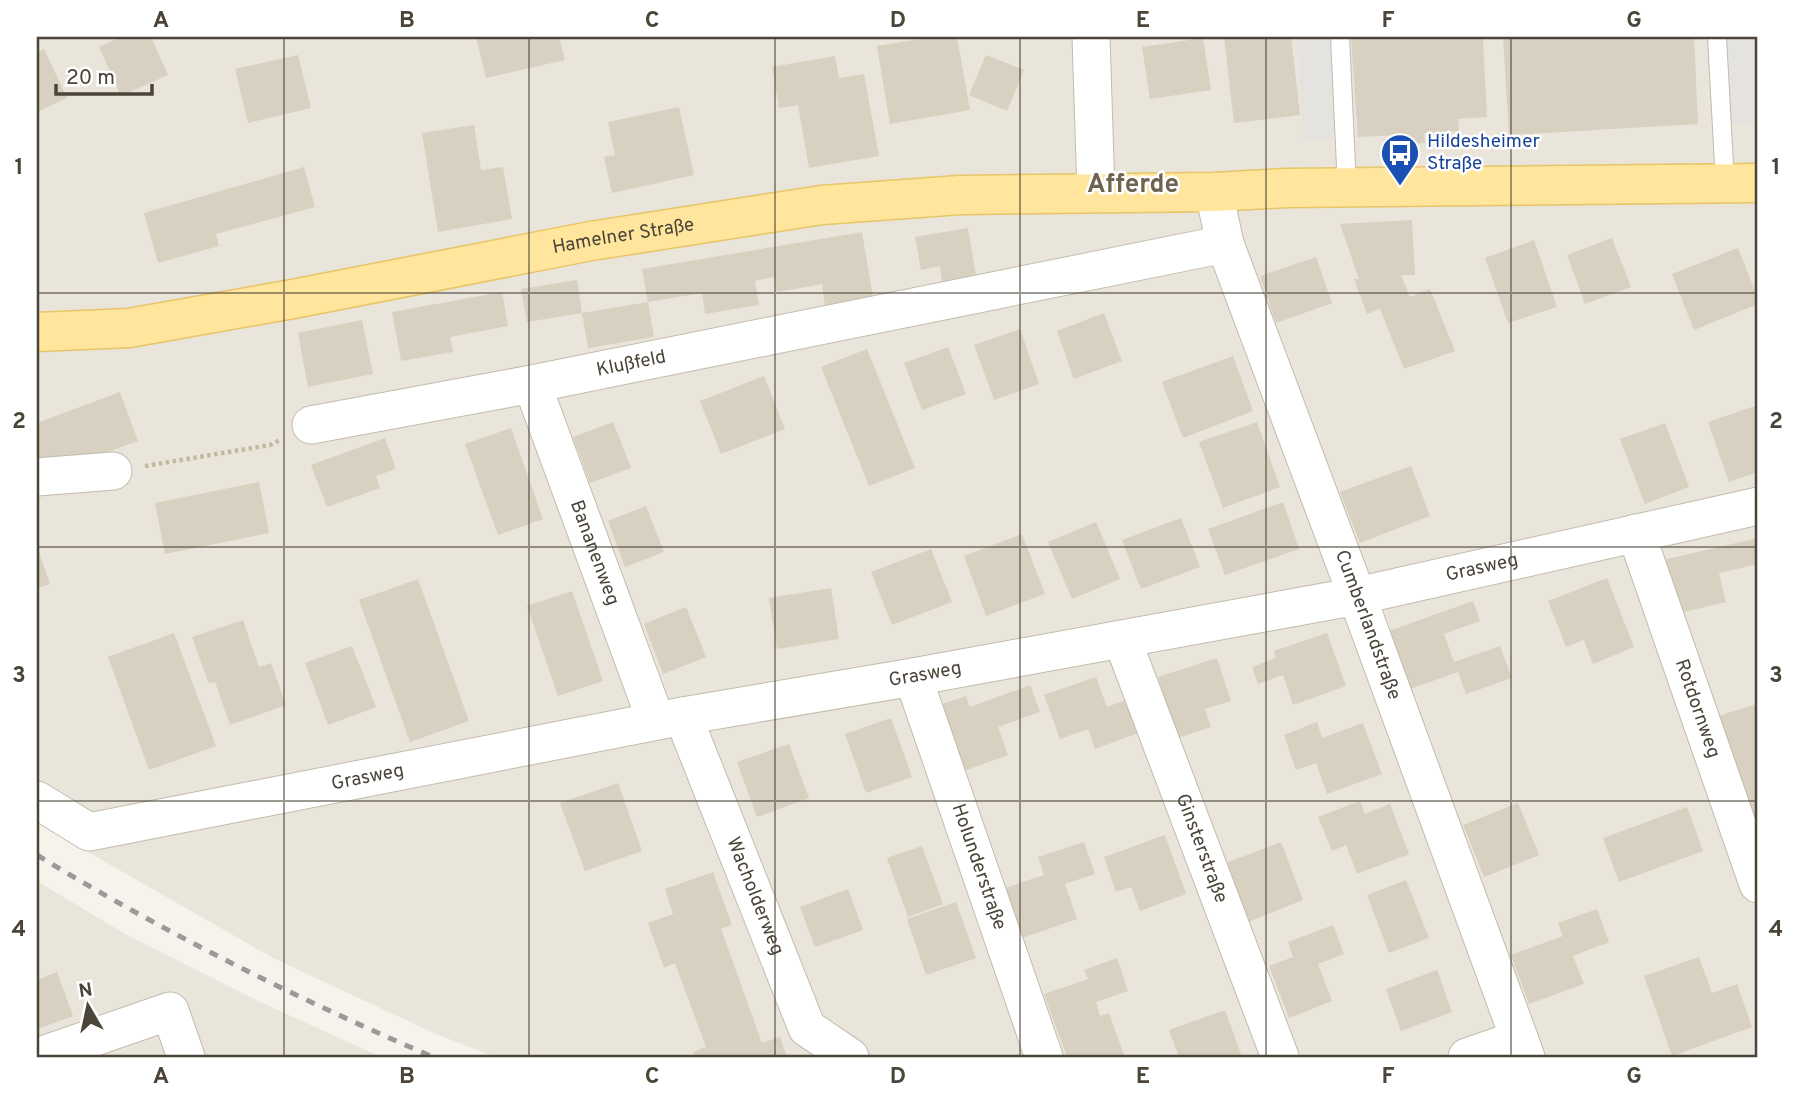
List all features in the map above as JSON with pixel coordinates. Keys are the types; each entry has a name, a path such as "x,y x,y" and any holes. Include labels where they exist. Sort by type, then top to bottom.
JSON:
{"main road":[{"path":"1214,192 1742,183"},
{"name":"Hamelner Straße","path":"37,332 129,328 591,241 822,205 960,195 1214,192"}],"street":[{"path":"1091,37 1096,193"},
{"name":"Cumberlandstraße","path":"1214,192 1225,244 1522,1048"},
{"name":"Klußfeld","path":"311,425 532,384 1225,244"},
{"name":"Bananenweg","path":"532,384 670,719"},
{"path":"37,477 113,471"},
{"name":"Grasweg","path":"37,800 89,832 670,719 1357,596 1758,506"},
{"name":"Rotdornweg","path":"1636,533 1758,884"},
{"name":"Ginsterstraße","path":"1122,639 1280,1057"},
{"name":"Holunderstraße","path":"913,677 1044,1057"},
{"name":"Wacholderweg","path":"670,719 807,1028 850,1057"},
{"path":"37,1057 170,1011 186,1057"},
{"path":"1467,1057 1522,1048"}],"lane":[{"path":"1340,37 1347,188"},
{"path":"1717,37 1742,183"}],"path":[{"path":"113,471 270,445 311,425"}],"shaded area":[{"path":"37,37 1758,37 1758,1057 495,1057 436,1034 273,958 37,823"},
{"path":"1297,37 1351,37 1358,137 1303,140"},
{"path":"1706,37 1758,37 1758,122 1712,125"},
{"path":"37,881 125,934 256,1000 381,1057 37,1057"}],"building":[{"path":"121,37 151,37 168,75 121,96 99,47"},
{"path":"476,37 559,37 565,60 486,78"},
{"path":"934,37 957,37 970,110 890,124 877,46"},
{"path":"1224,37 1291,37 1300,115 1234,123"},
{"path":"1351,37 1483,37 1487,117 1458,119 1459,131 1424,133 1425,143 1399,145 1398,135 1358,137"},
{"path":"1503,37 1694,37 1698,124 1509,135"},
{"path":"1203,38 1211,90 1150,99 1142,47"},
{"path":"44,49 67,98 37,112 37,52"},
{"path":"298,55 311,108 248,123 235,69"},
{"path":"986,55 1024,70 1007,111 969,95"},
{"path":"835,56 839,78 864,74 879,156 809,168 798,105 779,108 772,67"},
{"path":"679,107 694,175 612,193 604,157 615,155 608,122"},
{"path":"474,125 481,170 503,167 512,219 438,232 422,133"},
{"path":"304,167 315,207 216,234 219,246 158,263 144,213"},
{"path":"1412,220 1415,275 1401,275 1410,297 1430,289 1455,351 1404,369 1380,309 1367,314 1354,279 1359,279 1340,224"},
{"path":"968,228 977,282 943,288 940,266 921,270 915,237"},
{"path":"862,232 873,297 825,306 822,284 777,292 774,277 755,281 759,305 705,314 702,293 648,302 642,269"},
{"path":"1612,238 1631,287 1585,304 1567,255"},
{"path":"1534,240 1557,307 1508,323 1485,258"},
{"path":"1738,248 1758,304 1694,330 1672,274"},
{"path":"1316,257 1332,303 1276,323 1260,276"},
{"path":"577,280 582,313 527,322 521,289"},
{"path":"502,292 508,326 450,337 453,352 401,361 392,312"},
{"path":"648,302 654,337 588,348 582,313"},
{"path":"1104,313 1122,361 1074,379 1057,331"},
{"path":"362,320 373,374 308,387 298,333"},
{"path":"1020,329 1039,384 994,400 974,345"},
{"path":"948,347 966,394 922,410 904,363"},
{"path":"867,349 915,468 869,486 821,367"},
{"path":"1233,356 1253,411 1183,438 1162,382"},
{"path":"764,376 785,429 721,454 700,401"},
{"path":"120,392 138,441 80,462 37,467 37,423"},
{"path":"1758,405 1758,472 1729,482 1708,422"},
{"path":"613,422 631,468 590,483 573,437"},
{"path":"1257,422 1280,487 1223,508 1199,442"},
{"path":"1665,423 1689,487 1645,504 1620,439"},
{"path":"511,428 543,519 498,535 465,444"},
{"path":"385,438 396,469 376,476 380,488 327,507 311,465"},
{"path":"1411,466 1430,516 1360,543 1340,492"},
{"path":"259,482 269,533 165,554 155,503"},
{"path":"1283,502 1299,549 1225,575 1208,529"},
{"path":"646,506 664,552 625,567 608,521"},
{"path":"1181,518 1200,567 1141,589 1122,540"},
{"path":"1096,522 1120,579 1072,599 1048,542"},
{"path":"1022,534 1045,594 986,616 964,556"},
{"path":"1758,538 1758,564 1719,573 1726,602 1675,614 1663,560"},
{"path":"37,546 50,584 37,588"},
{"path":"931,549 952,602 892,625 871,572"},
{"path":"1607,578 1634,647 1593,664 1584,640 1566,647 1548,601"},
{"path":"418,579 469,721 410,742 359,600"},
{"path":"831,588 839,639 777,649 769,598"},
{"path":"572,591 603,681 558,696 527,606"},
{"path":"1473,601 1480,621 1444,634 1454,662 1500,646 1512,678 1466,694 1458,672 1410,689 1389,631"},
{"path":"686,607 706,657 663,674 644,624"},
{"path":"243,620 259,667 271,663 286,705 230,725 215,682 209,684 192,637"},
{"path":"174,633 216,746 149,770 108,657"},
{"path":"1327,633 1346,686 1293,705 1283,675 1258,684 1252,667 1276,658 1274,651"},
{"path":"352,646 376,707 328,725 305,663"},
{"path":"1217,658 1231,701 1205,709 1211,727 1178,738 1158,677"},
{"path":"1096,677 1107,707 1125,700 1138,733 1095,749 1088,729 1060,739 1044,695"},
{"path":"1030,685 1040,712 998,727 1008,755 961,772 937,706 966,696 970,707"},
{"path":"1756,704 1758,814 1747,818 1715,717"},
{"path":"891,718 912,777 866,793 845,734"},
{"path":"1317,722 1322,738 1363,723 1382,774 1327,794 1316,763 1296,770 1284,735"},
{"path":"789,744 809,798 757,817 737,762"},
{"path":"618,783 642,851 585,871 560,803"},
{"path":"1360,801 1365,814 1390,804 1409,854 1357,874 1346,845 1332,851 1318,817"},
{"path":"1518,803 1539,855 1484,877 1463,825"},
{"path":"1687,807 1703,851 1619,882 1603,838"},
{"path":"1165,835 1186,894 1140,911 1131,887 1116,892 1104,857"},
{"path":"1084,842 1095,874 1065,884 1077,919 1022,938 1005,888 1044,875 1038,857"},
{"path":"1281,842 1303,900 1248,922 1226,863"},
{"path":"922,846 943,904 908,917 887,858"},
{"path":"713,872 732,925 721,929 762,1043 780,1037 787,1057 695,1057 693,1052 706,1047 675,963 664,968 648,923 673,914 665,889"},
{"path":"1406,880 1429,938 1389,953 1367,895"},
{"path":"848,889 863,930 815,947 800,907"},
{"path":"956,902 976,958 926,975 907,919"},
{"path":"1597,909 1609,942 1573,956 1584,984 1529,1004 1511,955 1563,936 1558,923"},
{"path":"1333,925 1344,954 1318,964 1332,1001 1289,1018 1269,966 1293,957 1288,942"},
{"path":"1699,957 1712,993 1737,984 1752,1027 1672,1056 1644,976"},
{"path":"1117,958 1128,991 1096,1002 1100,1016 1109,1013 1124,1055 1067,1057 1044,994 1088,979 1084,970"},
{"path":"1437,970 1452,1012 1401,1031 1386,989"},
{"path":"57,972 73,1016 37,1029 37,980"},
{"path":"1225,1010 1242,1057 1179,1057 1169,1030"}],"railway":[{"path":"37,855 133,911 232,963 433,1057"}],"place":[{"name":"Hildesheimer Straße","path":"1400,187"}],"district":[{"name":"Afferde","path":"1133,185"}]}
